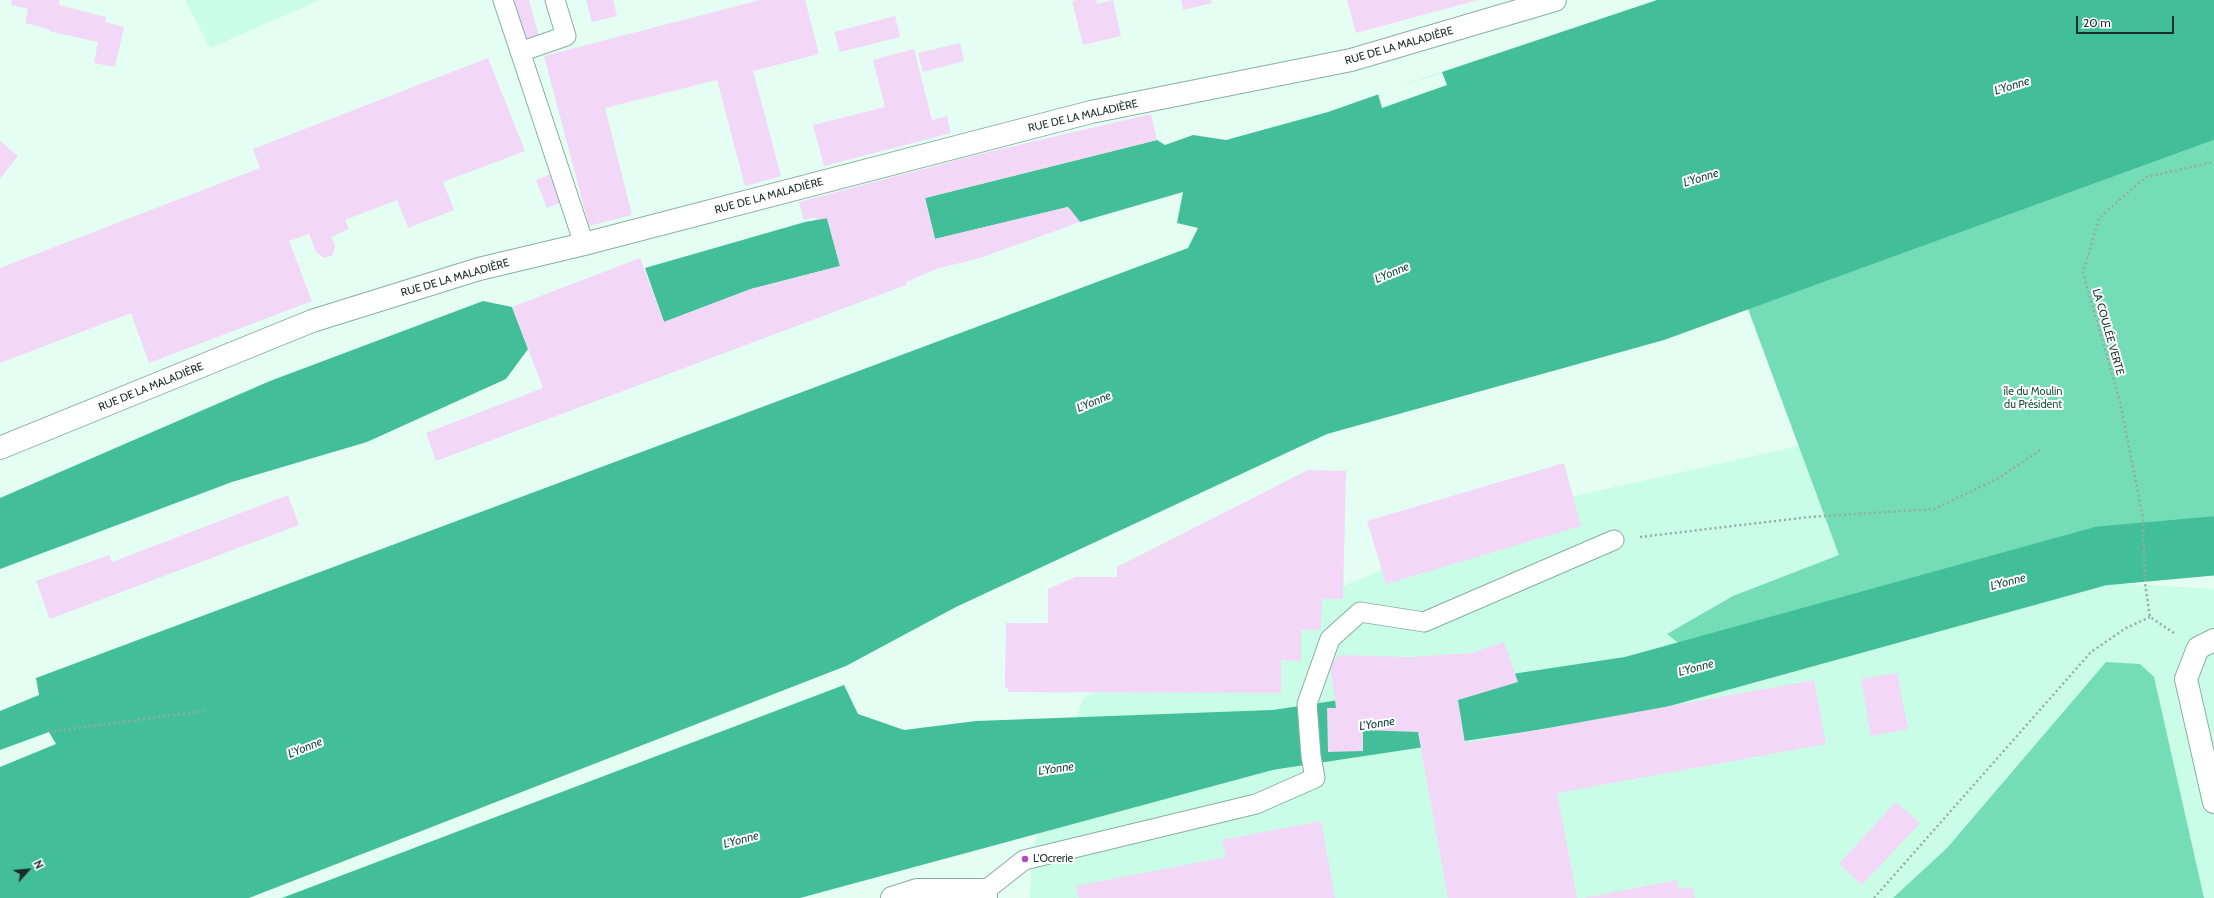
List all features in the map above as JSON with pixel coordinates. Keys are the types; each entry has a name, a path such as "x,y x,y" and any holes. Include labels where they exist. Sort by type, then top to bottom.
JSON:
{"street":[{"name":"RUE DE LA MALADIÈRE","path":"0,448 312,321 479,269 584,244 1091,112 1351,60 1555,0"},
{"path":"2214,640 2198,648 2186,679 2214,802"},
{"path":"892,898 917,890 986,894"}],"lane":[{"path":"503,0 584,244"},
{"path":"520,52 566,36 555,0"},
{"path":"986,894 1024,860 1256,804 1315,778 1311,756 1307,704 1330,639 1360,612 1424,622 1614,540"}],"path":[{"name":"LA COULÉE VERTE","path":"1874,898 2091,652 2126,628 2150,617 2145,583 2143,518 2120,402 2083,273 2099,218 2140,182 2146,177 2214,162"},
{"path":"1614,540 1809,517 1934,509 1997,479 2042,449"},
{"path":"49,732 204,711"}],"shaded area":[{"path":"185,0 320,0 210,48"},
{"path":"2069,428 2081,581 2214,589 2214,898 1030,898 1032,852 1083,698 1530,506 1861,432"}],"green space":[{"name":"île du Moulin du Président","path":"2214,140 2214,571 2183,570 1954,584 1786,636 1695,656 1667,634 1733,596 1839,555 1748,309"},
{"path":"2106,662 2140,664 2154,677 2204,898 1893,898 1947,848"}],"water":[{"path":"1657,0 2214,0 2214,140 1664,340 1327,434 956,607 846,666 249,898 0,898 0,767 56,744 49,732 0,750 0,711 39,695 36,678 1188,248 1198,228 1177,223 1183,192 1080,222 1068,207 935,239 925,198 1157,140 1165,145 1193,135 1226,140 1328,112"},
{"path":"827,218 840,266 751,289 664,322 645,268 805,222"},
{"path":"483,301 512,307 528,349 506,379 367,442 232,482 0,569 0,498 270,381"},
{"path":"844,685 858,714 904,730 976,721 1299,709 1302,762 800,898 282,898"}],"pier":[{"path":"1442,72 1447,85 1382,108 1378,94"}],"building":[{"path":"12,0 60,0 59,5 106,17 105,22 124,27 115,67 94,63 98,42 49,31 49,29 25,23 28,9 11,5"},
{"path":"514,0 529,0 539,36 524,40"},
{"path":"586,0 613,0 617,16 592,22"},
{"path":"760,0 805,0 819,54 753,71 781,176 745,186 717,80 605,108 632,215 589,226 544,56"},
{"path":"1096,0 1097,4 1113,0 1121,36 1083,45 1072,1"},
{"path":"1181,0 1211,0 1212,3 1183,10"},
{"path":"1347,0 1478,0 1356,33"},
{"path":"895,16 900,37 840,52 834,32"},
{"path":"960,43 964,61 923,72 918,53"},
{"path":"914,49 932,120 947,116 951,133 824,166 813,125 885,107 873,60"},
{"path":"488,58 525,151 443,182 454,210 408,228 397,200 345,220 349,229 331,237 335,245 333,255 324,258 316,252 309,234 289,241 312,301 149,363 131,313 0,363 0,268 260,168 253,149"},
{"path":"1151,114 1157,140 925,198 935,239 1068,207 1080,222 980,258 936,269 906,282 906,285 436,461 426,433 543,388 512,307 640,258 664,322 751,289 840,266 827,218 816,220 815,217 804,220 799,202 980,154"},
{"path":"0,141 18,156 0,179"},
{"path":"551,174 562,202 547,208 536,180"},
{"path":"1564,463 1581,526 1386,584 1367,521"},
{"path":"1308,470 1346,471 1343,599 1322,599 1321,630 1301,630 1301,661 1281,660 1281,693 1008,692 1008,688 1005,687 1006,623 1048,623 1048,589 1076,577 1117,577 1117,567"},
{"path":"288,495 299,525 50,619 36,581 109,555 112,562"},
{"path":"1504,642 1518,682 1458,700 1465,743 1814,680 1826,744 1557,793 1577,898 1448,898 1418,732 1363,730 1363,751 1328,752 1327,708 1336,708 1330,665 1339,655 1410,657 1471,653"},
{"path":"1897,673 1908,729 1871,736 1861,679"},
{"path":"1896,802 1920,823 1862,885 1839,864"},
{"path":"1321,821 1335,898 1079,898 1076,886 1226,857 1222,840"},
{"path":"1677,880 1678,889 1693,887 1695,898 1583,898"}],"waterway":[{"name":"L'Yonne","path":"1239,745 1631,686 2101,556 2214,546"}],"place":[{"name":"L'Ocrerie","path":"1025,859"}]}
